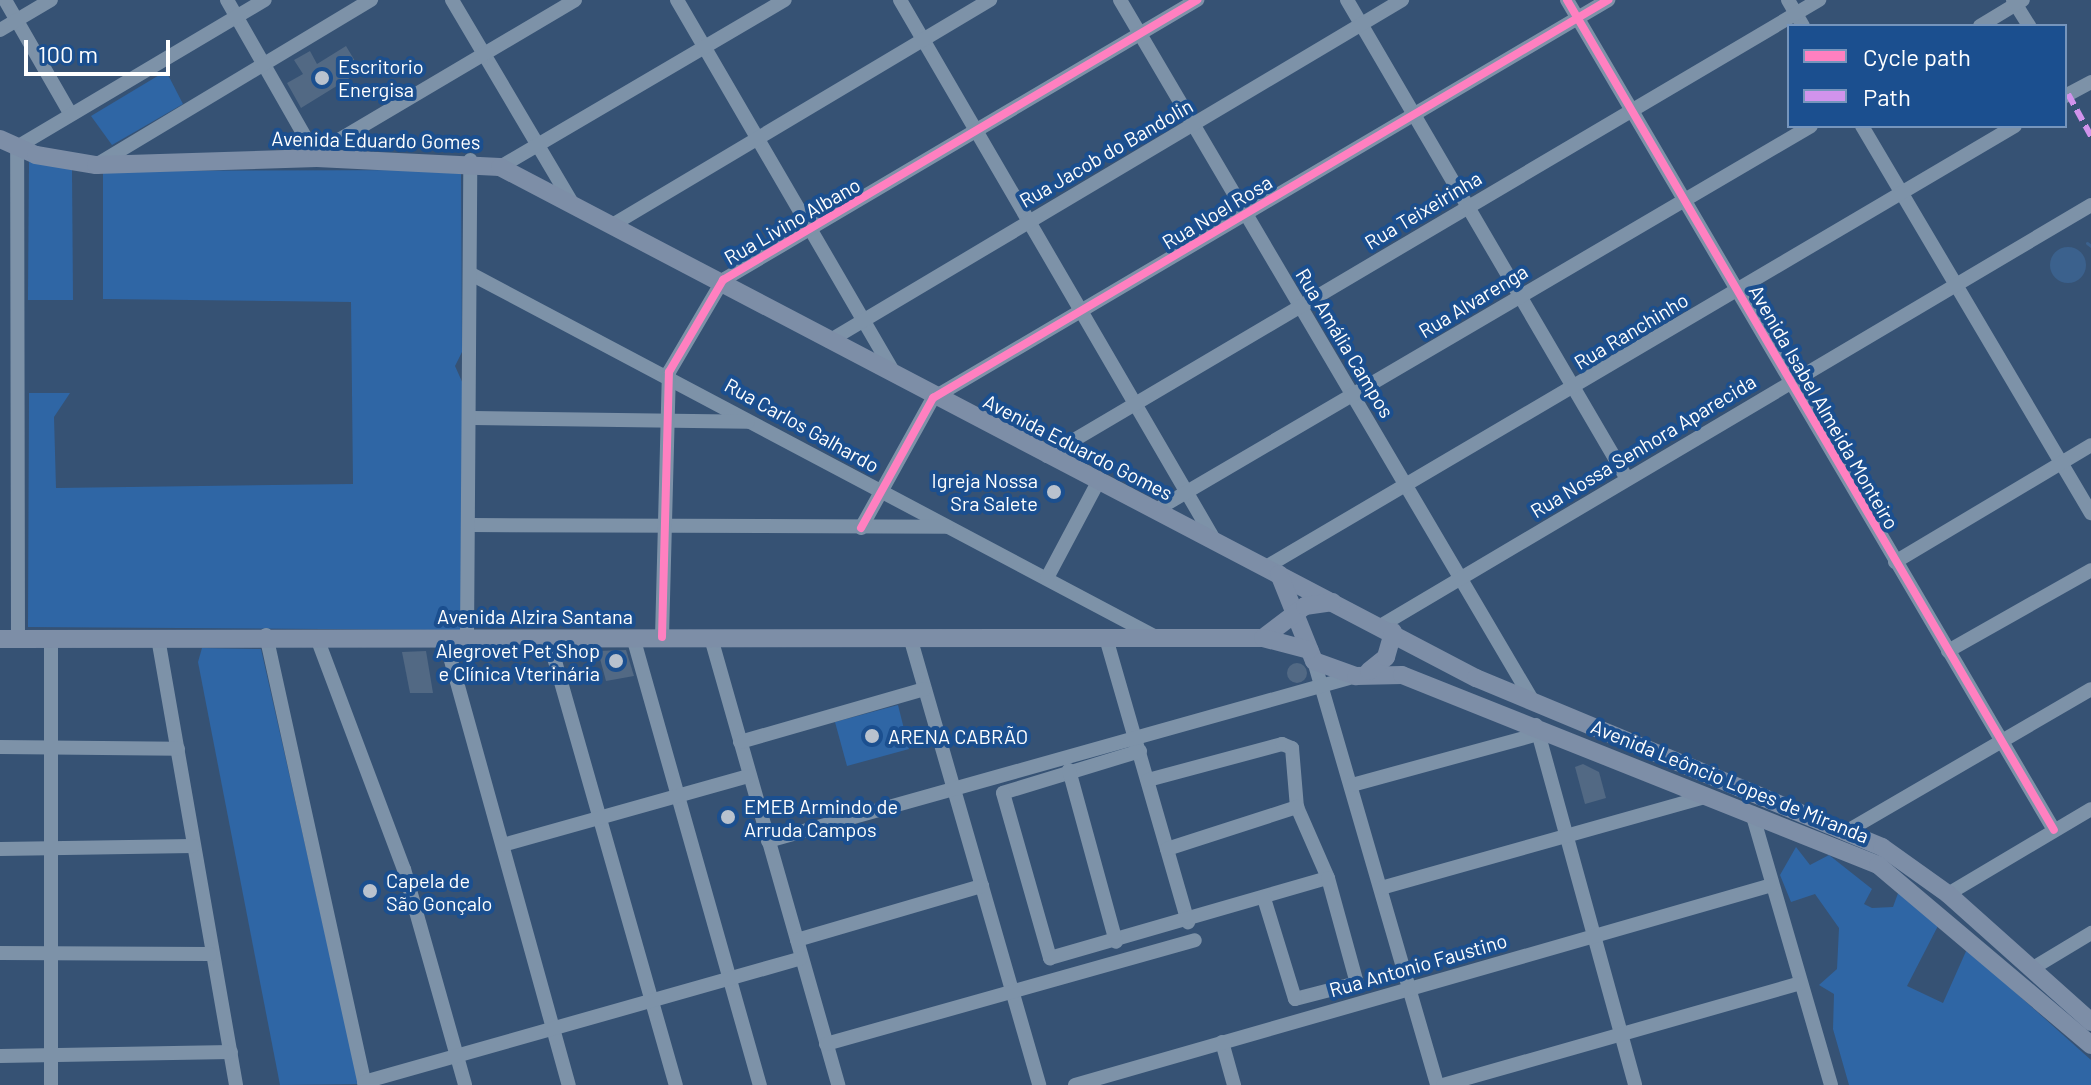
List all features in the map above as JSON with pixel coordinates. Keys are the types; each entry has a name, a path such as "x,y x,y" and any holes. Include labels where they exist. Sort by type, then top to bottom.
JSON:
{"main road":[{"name":"Avenida Eduardo Gomes","path":"9,143 96,165 316,156 470,160 500,167 723,280 900,381 1334,602"},
{"path":"1273,571 1311,656"},
{"path":"1263,638 1320,600 1334,602"},
{"name":"Avenida Leôncio Lopes de Miranda","path":"1334,602 1388,629 1536,722 1901,878 2091,1045"},
{"path":"1362,673 1386,657 1388,629"},
{"name":"Avenida Alzira Santana","path":"9,639 266,635 549,640 633,637 1263,638"},
{"name":"Avenida Leôncio Lopes de Miranda","path":"1263,638 1362,673 1402,675 1849,830 1948,894 2091,1022"},
{"path":"1993,958 2005,964 2017,954"}],"street":[{"path":"5,0 70,113"},
{"path":"0,30 51,0"},
{"path":"227,0 316,156 575,0"},
{"path":"9,639 17,525 17,213 9,143 70,113 265,0"},
{"path":"96,165 371,0"},
{"path":"452,0 572,203"},
{"path":"677,0 759,135 863,322 900,381"},
{"path":"500,167 785,0"},
{"path":"900,0 1084,310 1134,404 1215,541"},
{"path":"614,224 990,0"},
{"name":"Rua Amália Campos","path":"1120,0 1461,578 1536,722 1561,834 1635,1085"},
{"name":"Rua Livino Albano","path":"662,637 665,421 669,372 723,280 1197,0"},
{"path":"1347,0 1627,479"},
{"name":"Rua Jacob do Bandolin","path":"829,341 1402,0"},
{"name":"Avenida Isabel Almeida Monteiro","path":"1567,0 2054,830"},
{"name":"Rua Noel Rosa","path":"933,398 1608,0"},
{"path":"1788,0 1800,20"},
{"name":"Rua Teixeirinha","path":"1800,20 1819,0"},
{"path":"1983,24 2017,1 2028,24"},
{"name":"Rua Teixeirinha","path":"1047,456 1632,111 1787,27"},
{"path":"2067,93 2091,82"},
{"name":"Rua Alvarenga","path":"1156,510 1808,128"},
{"path":"1863,128 2091,513"},
{"name":"Rua Ranchinho","path":"1273,571 1406,486 2012,128"},
{"path":"467,639 473,418 470,160"},
{"name":"Rua Nossa Senhora Aparecida","path":"1388,629 1402,614 1461,578 2091,205"},
{"path":"0,213 17,213"},
{"name":"Rua Carlos Galhardo","path":"471,274 669,372 749,422 1156,637"},
{"path":"0,316 16,316"},
{"path":"861,528 933,398"},
{"path":"473,418 749,422"},
{"path":"0,423 17,423"},
{"path":"1895,562 2091,445"},
{"path":"1047,578 1098,482"},
{"path":"0,525 17,525"},
{"path":"471,525 949,527"},
{"path":"1948,651 2091,570"},
{"path":"266,635 364,1084 801,958"},
{"path":"633,637 760,1085"},
{"path":"910,637 1039,1085"},
{"path":"158,638 210,954 236,1085"},
{"path":"317,638 404,869 465,1085"},
{"path":"711,638 838,1085"},
{"path":"1106,638 1188,922"},
{"path":"51,639 54,748 51,1085"},
{"path":"445,639 569,1085"},
{"path":"549,640 676,1085"},
{"path":"1311,656 1352,785 1437,1085"},
{"path":"768,841 955,786 1322,687 1362,673"},
{"path":"740,742 925,689"},
{"path":"1849,830 2091,689"},
{"path":"1352,785 1536,722"},
{"path":"1148,780 1288,744 1297,768 1297,807 1328,878 1354,986 1295,999 1264,898"},
{"path":"0,747 178,749"},
{"path":"1140,751 1007,789 1003,799 1046,954 1055,960 1328,878"},
{"path":"1069,770 1116,942"},
{"path":"503,845 749,776"},
{"path":"1381,888 1561,834 1709,796"},
{"path":"1167,849 1297,807"},
{"path":"1948,894 2091,809"},
{"path":"1752,813 1831,1085"},
{"path":"0,849 193,846"},
{"name":"Rua Antonio Faustino","path":"1075,1085 1772,885"},
{"path":"797,940 982,886"},
{"path":"2033,968 2091,933"},
{"path":"826,1044 1195,940"},
{"path":"0,953 210,954"},
{"path":"1443,1085 1801,983"},
{"path":"1222,1042 1234,1085"},
{"path":"0,1056 231,1052"}],"shaded area":[{"path":"166,71 183,104 112,145 91,116"},
{"path":"29,160 72,170 73,300 28,300"},
{"path":"461,170 462,352 455,366 464,386 461,630 28,627 29,393 70,393 54,417 56,488 353,484 351,302 103,299 103,171"},
{"path":"2068,247 2081,252 2086,265 2081,278 2068,283 2055,278 2050,265 2055,252"},
{"path":"202,648 261,649 359,1084 280,1085 198,662"},
{"name":"ARENA CABRÃO","path":"898,705 909,749 847,766 835,722"},
{"path":"1796,847 1810,865 1829,855 1872,889 1864,904 1872,908 1893,907 1901,885 1940,922 1907,986 1943,1003 1967,949 2091,1060 2091,1085 1849,1085 1833,1029 1834,994 1819,985 1837,969 1839,928 1815,894 1791,902 1780,875"}],"building":[{"name":"Escritorio Energisa","path":"346,46 361,71 301,108 287,83 303,74 294,60 310,51 317,64"},
{"name":"Alegrovet Pet Shop e Clínica Vterinária","path":"626,650 634,676 606,681 598,651"},
{"path":"426,651 433,693 410,693 402,652"},
{"path":"1297,663 1304,666 1307,673 1304,680 1297,683 1290,680 1287,673 1290,666"},
{"path":"1583,764 1599,772 1606,798 1585,804 1575,767"}],"waterway":[{"path":"2087,243 2091,246"}],"marked path":[{"path":"2068,94 2091,136"}],"cycle path":[{"path":"662,637 669,372 723,280 1197,0"},
{"path":"1567,0 2054,830"},
{"path":"861,528 933,398 1608,0"}],"place":[{"name":"Escritorio Energisa","path":"322,78"},
{"name":"Igreja Nossa Sra Salete","path":"1054,492"},
{"name":"Alegrovet Pet Shop e Clínica Vterinária","path":"616,661"},
{"name":"ARENA CABRÃO","path":"872,736"},
{"name":"EMEB Armindo de Arruda Campos","path":"728,817"},
{"name":"Capela de São Gonçalo","path":"370,891"}]}
